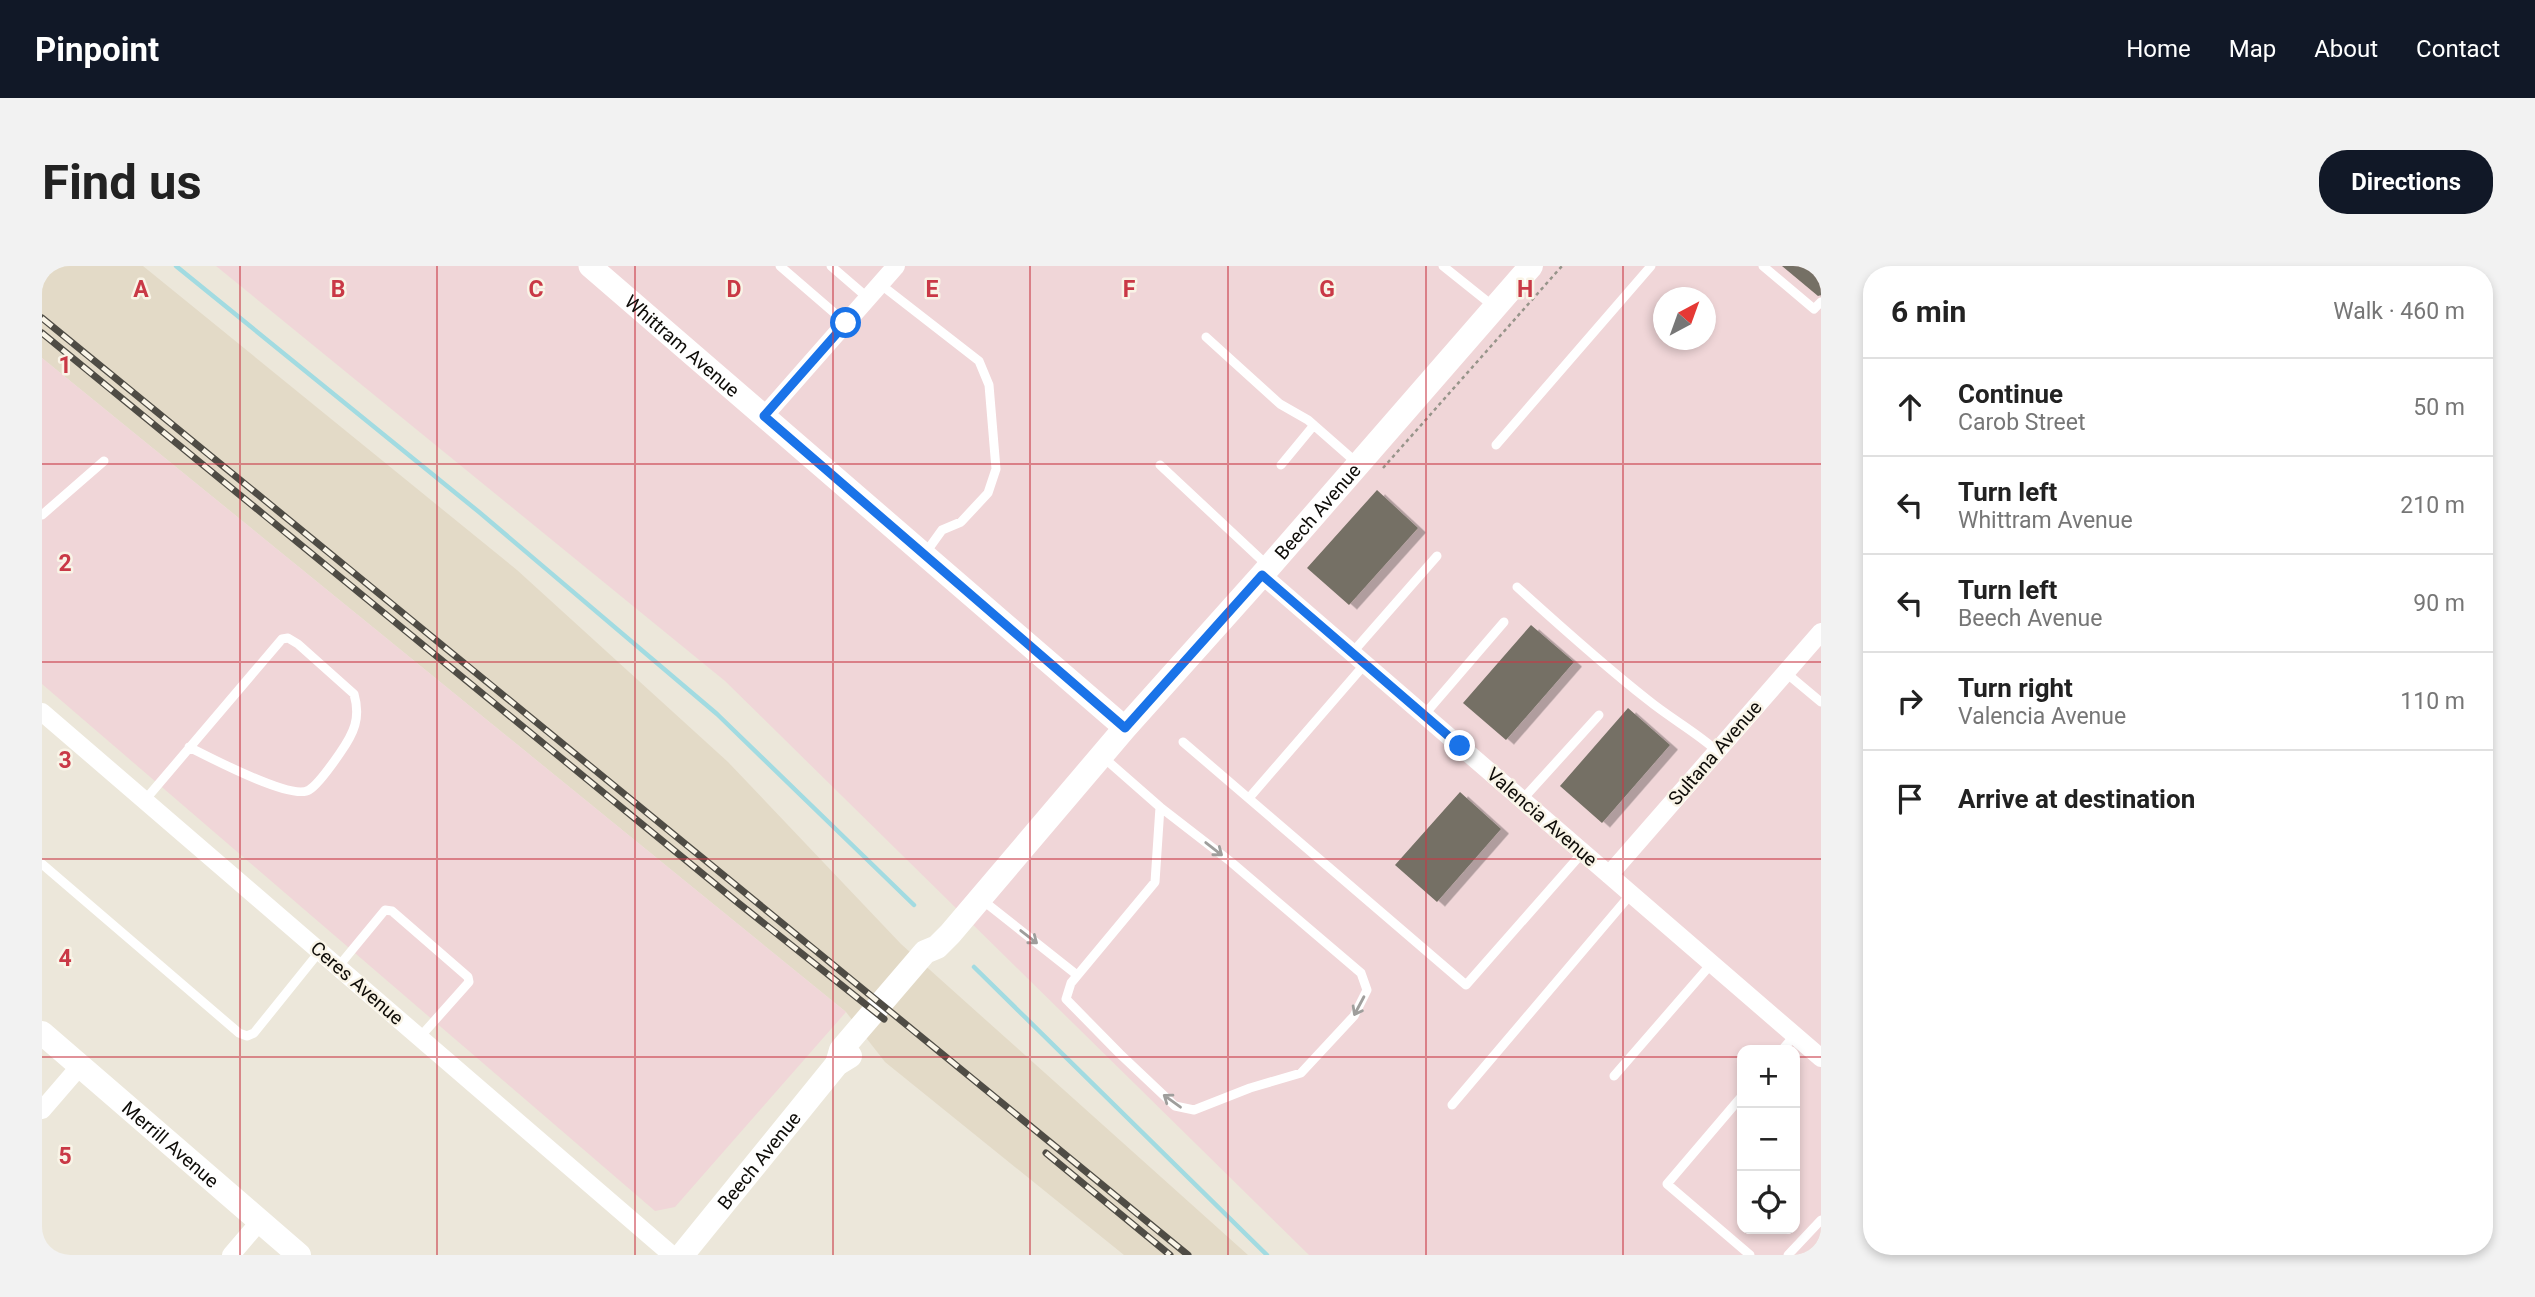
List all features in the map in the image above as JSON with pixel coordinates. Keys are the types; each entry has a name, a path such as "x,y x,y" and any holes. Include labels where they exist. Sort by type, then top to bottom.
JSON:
{"main road":[{"name":"Beech Avenue","path":"681,1255 837,1064 848,1059 890,1010 933,958 943,940 1125,728 1266,571 1531,266"},
{"name":"Merrill Avenue","path":"42,1033 299,1255"}],"street":[{"name":"Whittram Avenue","path":"590,266 1125,728"},
{"path":"764,416 896,266"},
{"name":"Valencia Avenue","path":"1266,571 1359,659 1821,1058"},
{"name":"Sultana Avenue","path":"1609,874 1821,632"},
{"name":"Ceres Avenue","path":"42,712 672,1255"},
{"path":"42,1110 80,1066"},
{"path":"231,1255 260,1221"}],"lane":[{"path":"780,266 846,323"},
{"path":"831,266 868,298"},
{"path":"1443,266 1494,307"},
{"path":"1496,445 1651,266"},
{"path":"1763,266 1814,309 1821,302"},
{"path":"880,284 979,361 989,385 996,469 988,493 961,522 942,530 924,555"},
{"path":"1206,337 1280,404 1314,425 1359,464"},
{"path":"1282,465 1314,425"},
{"path":"42,515 104,461"},
{"path":"1160,465 1266,571"},
{"path":"1249,798 1437,556"},
{"path":"1517,587 1611,670 1717,751"},
{"path":"1424,715 1504,622"},
{"path":"145,800 189,747 282,639 288,638 298,643 354,694 357,705 354,733 335,761 308,791 294,793 276,788 189,747"},
{"path":"1785,673 1821,702"},
{"path":"1522,800 1599,715"},
{"path":"1184,742 1466,985 1583,852"},
{"path":"1101,756 1361,973 1367,990 1354,1016 1301,1073 1250,1088 1195,1110 1175,1106 1066,999 1067,990 1077,975 1155,882 1160,807"},
{"path":"42,864 239,1033 254,1033 320,951"},
{"path":"1452,1105 1631,894"},
{"path":"979,898 1077,975"},
{"path":"338,967 385,911 392,911 468,977 469,982 420,1037"},
{"path":"1615,1076 1712,964"},
{"path":"1786,1045 1795,1035"},
{"path":"1737,1102 1667,1185 1750,1255"},
{"path":"1788,1255 1821,1220"}],"path":[{"path":"1383,468 1562,266"}],"shaded area":[{"path":"42,266 143,266 517,570 728,762 901,944 1248,1255 1124,1255 885,1062 846,1012 42,358"},
{"path":"216,266 1821,266 1821,1255 1309,1255 725,681"},
{"path":"42,358 846,1012 675,1207 655,1211 42,684"}],"building":[{"path":"1782,266 1821,266 1821,295 1818,296"},
{"path":"1377,490 1418,528 1349,605 1307,568"},
{"path":"1531,625 1574,662 1506,740 1463,703"},
{"path":"1628,708 1670,745 1602,823 1560,786"},
{"path":"1460,792 1501,829 1437,902 1395,865"}],"waterway":[{"path":"176,266 479,512 717,714 914,905"},
{"path":"974,967 1267,1255"}],"railway":[{"path":"42,318 1188,1255"},
{"path":"42,333 737,902 884,1019"},
{"path":"1046,1153 1170,1255"}],"route":[{"path":"846,323 764,416 1125,728 1262,575 1460,746"}]}
